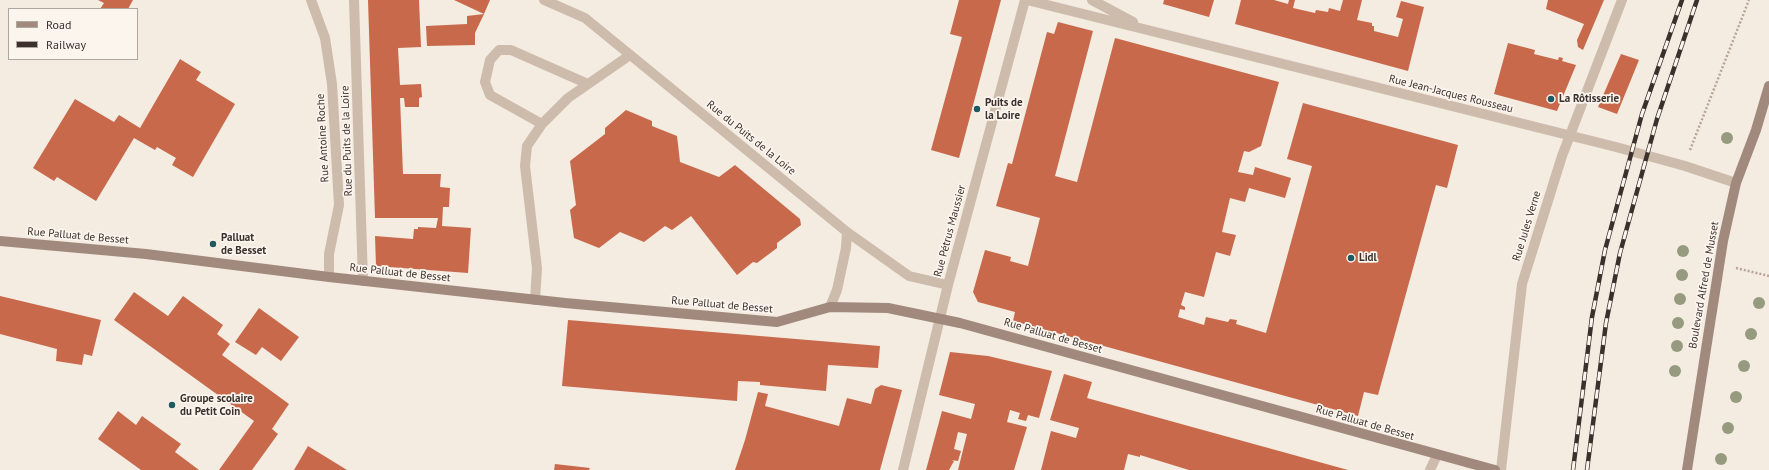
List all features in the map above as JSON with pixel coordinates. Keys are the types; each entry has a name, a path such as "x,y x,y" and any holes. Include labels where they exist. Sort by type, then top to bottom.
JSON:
{"main road":[{"name":"Boulevard Alfred de Musset","path":"1687,470 1718,263 1736,183 1756,130 1769,86"},
{"name":"Rue Palluat de Besset","path":"0,241 146,254 329,277 536,300 777,322 830,308 888,308 940,318 1495,470"}],"street":[{"name":"Rue Antoine Roche","path":"312,0 325,38 332,92 339,205 329,254 329,277"},
{"name":"Rue du Puits de la Loire","path":"354,0 363,281"},
{"name":"Rue du Puits de la Loire","path":"544,0 585,18 847,232 909,276 948,285"},
{"name":"Rue Jean-Jacques Rousseau","path":"1026,0 1616,147 1685,166 1736,183"},
{"name":"Rue Pétrus Maussier","path":"903,470 948,285 1026,0"},
{"name":"Rue Jean-Jacques Rousseau","path":"1092,0 1125,18 1158,33"},
{"name":"Rue Jules Verne","path":"1501,470 1522,284 1569,136 1622,0"},
{"path":"542,124 490,95 486,82 490,60 499,50 511,50 588,84"},
{"path":"536,300 537,268 525,166 527,146 542,124 568,98 630,55"},
{"path":"830,308 837,290 846,248 847,232"},
{"path":"1430,470 1437,455"}],"path":[{"path":"1685,166 1749,0"},
{"path":"1718,263 1769,276"}],"building":[{"path":"98,0 133,0 129,8 101,8 104,3"},
{"path":"368,0 419,0 421,47 398,48 400,85 421,84 422,97 419,98 419,107 405,107 404,98 400,98 403,174 441,174 440,187 450,188 449,207 443,207 442,226 471,228 468,273 376,266 375,236 413,239 414,229 418,229 418,227 436,228 438,218 375,218"},
{"path":"454,0 490,0 484,14"},
{"path":"959,0 1001,0 959,158 931,150 962,37 950,34"},
{"path":"1164,0 1214,0 1209,17 1163,4"},
{"path":"1241,0 1274,0 1288,4 1289,0 1295,0 1293,8 1315,13 1316,10 1328,12 1329,8 1340,11 1343,0 1362,0 1357,20 1372,23 1372,26 1374,26 1374,31 1398,37 1403,19 1396,17 1401,1 1424,7 1408,71 1235,24"},
{"path":"1548,0 1604,0 1583,50 1578,47 1577,40 1584,24 1546,9"},
{"path":"484,14 475,33 475,45 427,46 426,26 467,24 467,16"},
{"path":"1058,22 1093,31 1055,176 1077,182 1115,38 1279,82 1261,146 1249,152 1244,151 1238,172 1253,175 1255,167 1291,178 1285,198 1249,188 1245,202 1230,198 1222,232 1236,235 1230,256 1216,252 1204,297 1185,292 1181,305 1185,307 1185,310 1180,309 1178,317 1204,325 1206,317 1228,322 1230,319 1237,320 1236,324 1266,333 1312,166 1287,159 1303,103 1458,145 1447,188 1436,185 1378,395 1364,392 1358,416 1013,321 1015,312 978,302 973,292 985,250 1011,257 1010,261 1028,266 1040,218 996,206 1008,163 1012,164 1047,32 1054,34"},
{"path":"1508,43 1535,50 1534,54 1558,60 1559,57 1563,58 1562,61 1576,65 1557,111 1494,94"},
{"path":"1621,54 1639,60 1617,114 1598,107"},
{"path":"180,59 201,72 196,80 235,104 193,177 172,165 176,158 157,147 155,150 134,138 96,201 57,177 54,181 33,168 75,99 114,122 119,115 140,128"},
{"path":"626,110 652,121 652,126 677,136 680,162 719,177 735,165 800,219 801,225 777,243 777,248 757,263 753,262 737,275 691,216 672,230 665,226 644,242 620,232 599,248 574,238 570,210 576,205 570,161 605,134 605,128"},
{"path":"134,292 168,316 183,296 223,325 217,334 230,344 222,355 289,404 272,429 278,434 252,470 219,470 254,421 114,320"},
{"path":"0,296 101,320 92,356 84,354 82,365 56,361 57,349 0,334"},
{"path":"259,308 299,337 281,361 262,347 256,355 235,342"},
{"path":"568,320 880,346 878,368 828,365 826,391 760,385 760,382 738,381 737,401 562,386"},
{"path":"950,352 988,356 1052,371 1039,418 1028,415 1026,421 1018,419 1020,413 1010,410 1007,422 1027,427 1014,470 958,470 967,434 958,432 954,449 961,451 958,461 951,460 954,461 949,470 926,470 942,411 971,419 975,404 939,395"},
{"path":"1064,374 1092,382 1087,398 1348,470 1189,470 1140,455 1140,457 1128,454 1124,470 1041,470 1051,431 1076,438 1079,428 1050,420"},
{"path":"881,385 902,390 880,470 735,470 758,392 768,394 765,406 839,426 847,398 871,404 875,389"},
{"path":"118,411 136,425 142,416 181,444 175,452 199,470 141,470 98,439"},
{"path":"308,446 347,470 294,470"},
{"path":"555,464 590,468 589,470 554,470"}],"railway":[{"path":"1573,470 1592,317 1605,250 1642,114 1682,0"},
{"path":"1587,470 1606,323 1620,253 1657,119 1697,0"}],"place":[{"name":"La Rôtisserie","path":"1551,99"},
{"name":"Puits de la Loire","path":"977,109"},
{"name":"Palluat de Besset","path":"213,244"},
{"name":"Lidl","path":"1351,258"},
{"name":"Groupe scolaire du Petit Coin","path":"172,405"}]}
